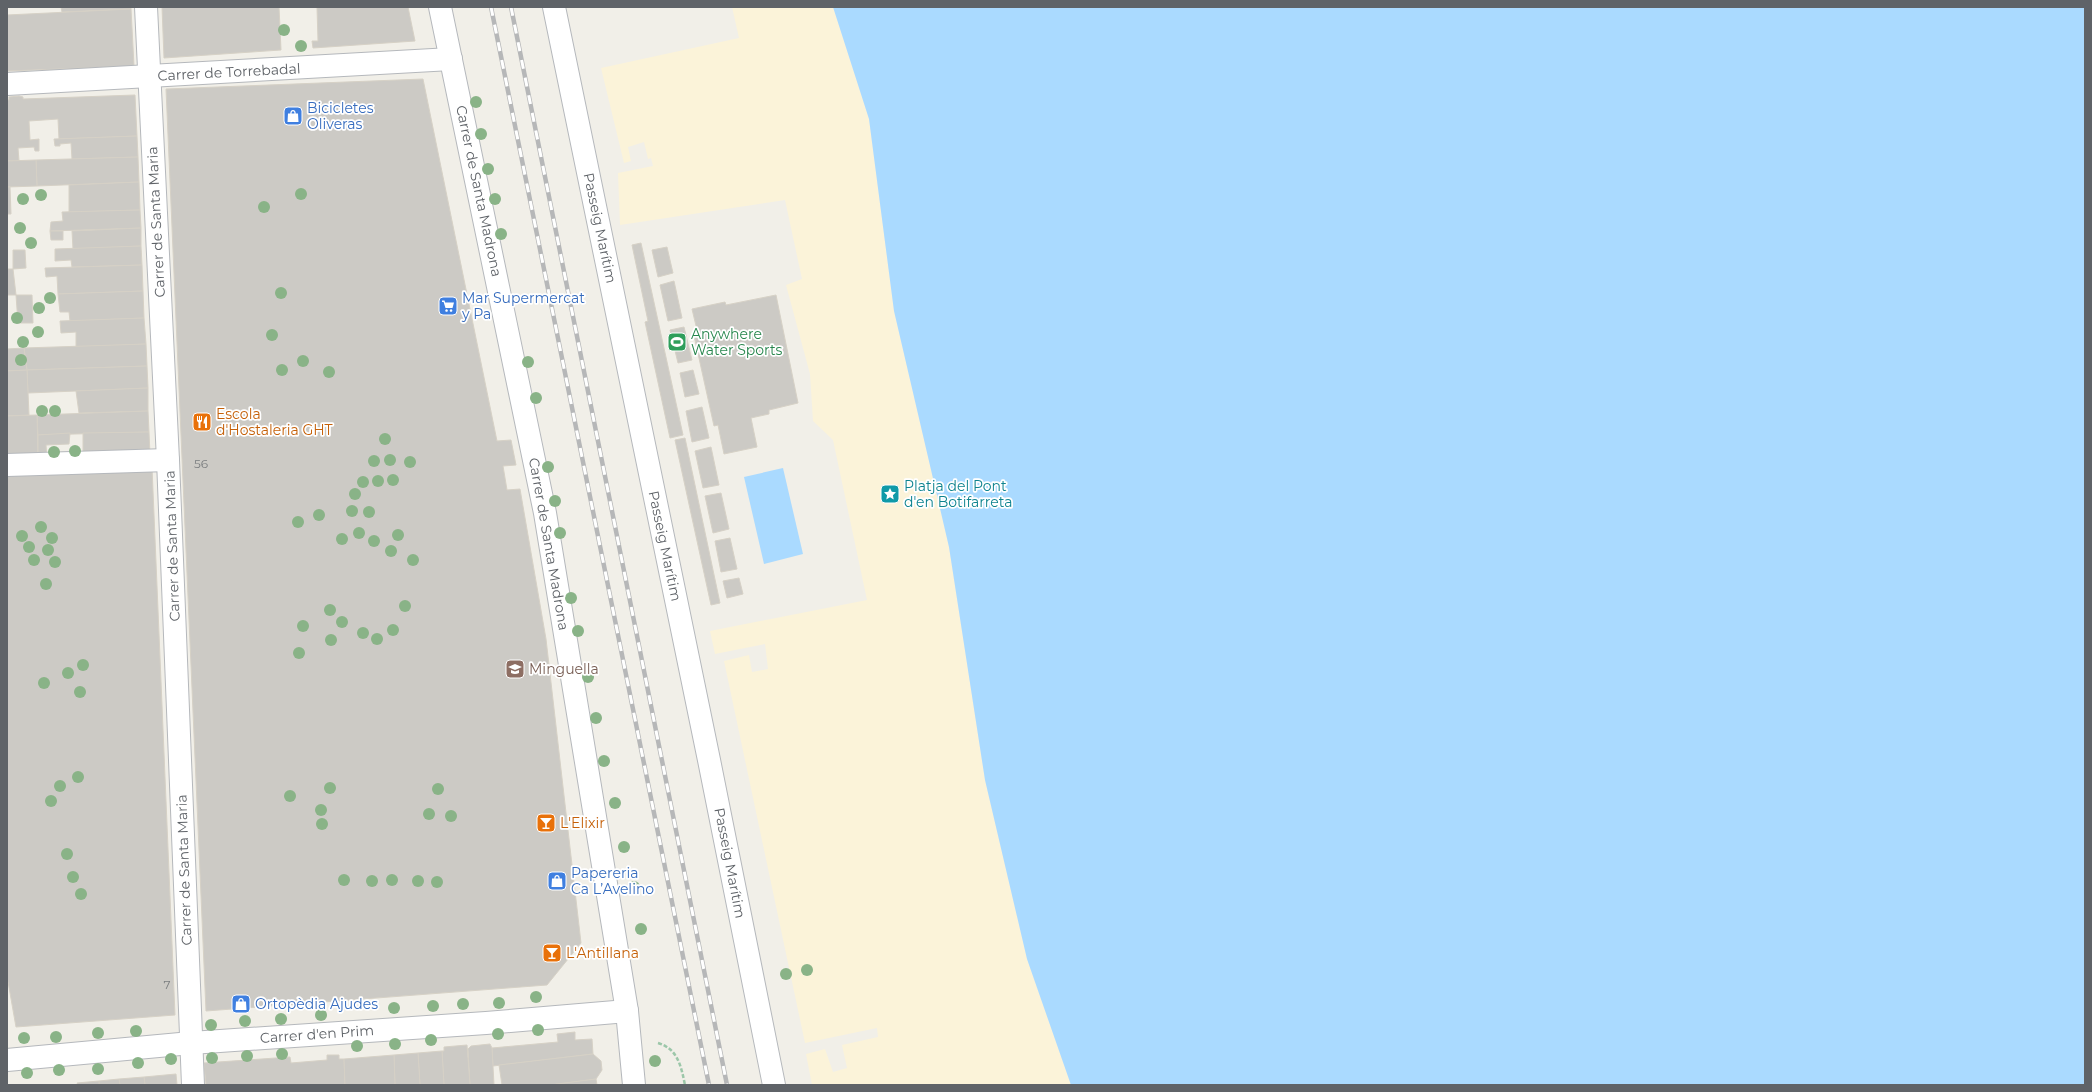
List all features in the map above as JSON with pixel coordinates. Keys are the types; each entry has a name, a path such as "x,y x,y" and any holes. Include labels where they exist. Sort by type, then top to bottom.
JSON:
{"street":[{"name":"Carrer de Santa Maria","path":"146,7 168,460 193,1085"},
{"name":"Carrer de Santa Madrona","path":"440,7 545,513 627,1011 634,1085"},
{"name":"Passeig Marítim","path":"554,7 709,760 774,1085"},
{"name":"Carrer de Torrebadal","path":"7,84 452,59"},
{"path":"7,465 168,460"},
{"name":"Carrer d'en Prim","path":"7,1060 191,1043 486,1023 627,1011"}],"path":[{"path":"681,1062 685,1085"}],"sand":[{"name":"Platja del Pont d'en Botifarreta","path":"732,7 833,7 869,119 894,311 949,547 985,780 1027,959 1071,1085 812,1085 806,1054 825,1049 833,1072 847,1068 842,1045 878,1037 877,1028 805,1043 724,661 749,655 752,672 768,669 765,644 715,654 710,631 867,600 833,440 813,421 810,374 786,285 802,279 785,200 620,225 618,173 653,166 651,158 648,159 644,142 628,147 631,161 624,163 601,68 739,38"}],"water":[{"path":"833,7 2085,7 2085,1085 1071,1085 1027,959 985,780 949,547 894,311 869,119"},
{"path":"783,468 803,554 764,564 744,477"}],"building":[{"path":"61,7 131,7 131,9 62,12"},
{"path":"162,7 279,7 281,50 164,58"},
{"path":"317,7 408,7 415,41 313,48 312,41 318,41"},
{"path":"131,9 134,66 7,71 7,15"},
{"path":"423,79 497,441 511,440 516,465 503,466 507,490 520,489 546,639 581,943 547,985 206,1011 166,89"},
{"path":"135,95 137,136 59,139 58,119 29,121 30,140 39,139 39,151 35,151 34,147 18,148 19,161 7,161 7,100 9,100 9,97 19,96 23,97 23,99"},
{"path":"137,136 138,157 72,159 71,143 55,146 54,139"},
{"path":"138,157 139,182 37,186 36,160"},
{"path":"36,160 37,186 7,187 7,161"},
{"path":"139,182 140,210 69,212 69,185"},
{"path":"7,187 10,187 11,214 7,214"},
{"path":"140,210 141,228 50,231 51,222 63,221 62,212"},
{"path":"141,228 141,246 73,249 72,231"},
{"path":"50,231 63,231 63,240 51,240"},
{"path":"641,243 683,435 670,438 645,322 648,321 632,245"},
{"path":"141,246 142,265 72,267 71,260 55,261 55,249"},
{"path":"667,247 673,273 658,277 652,250"},
{"path":"13,250 25,250 26,268 13,269"},
{"path":"142,265 143,291 58,294 57,276 46,277 45,268"},
{"path":"7,269 13,269 16,295 7,295"},
{"path":"674,281 682,318 668,321 660,285"},
{"path":"143,291 144,318 70,321 69,312 60,312 58,294"},
{"path":"16,295 32,295 33,323 18,323"},
{"path":"776,295 798,403 769,410 769,414 751,418 757,447 724,454 718,425 714,426 693,331 697,330 692,309 725,302 726,305"},
{"path":"144,318 146,344 76,347 76,332 61,333 60,321"},
{"path":"684,327 692,360 678,363 670,330"},
{"path":"146,344 147,366 27,370 24,348"},
{"path":"24,348 27,370 7,371 7,349"},
{"path":"147,366 148,388 28,393 27,370"},
{"path":"27,370 29,415 7,416 7,371"},
{"path":"693,370 699,394 685,397 680,373"},
{"path":"148,388 148,411 79,413 76,391"},
{"path":"702,407 709,438 692,442 686,411"},
{"path":"148,411 149,432 38,435 37,415"},
{"path":"37,415 38,455 7,456 7,416"},
{"path":"149,432 150,455 83,457 83,433"},
{"path":"70,433 69,444 46,445 47,458 38,458 38,435"},
{"path":"685,438 720,603 711,605 675,440"},
{"path":"711,447 719,485 703,488 695,451"},
{"path":"152,467 175,1015 16,1027 7,976 7,472"},
{"path":"721,493 729,529 713,533 705,496"},
{"path":"730,538 737,569 721,572 715,541"},
{"path":"739,578 743,594 727,598 723,581"},
{"path":"575,1032 575,1040 592,1039 593,1054 493,1066 492,1048 558,1042 557,1034"},
{"path":"490,1044 492,1048 494,1085 470,1085 468,1049 471,1046"},
{"path":"467,1045 470,1085 444,1085 442,1051 444,1051 444,1047"},
{"path":"442,1051 444,1085 420,1085 418,1053"},
{"path":"418,1053 420,1085 395,1085 394,1055"},
{"path":"593,1054 601,1061 602,1070 596,1079 551,1085 502,1085 499,1065"},
{"path":"327,1055 339,1055 339,1059 344,1059 345,1085 206,1085 204,1063 290,1057 291,1063 327,1060"},
{"path":"394,1055 395,1085 345,1085 344,1059"},
{"path":"176,1074 177,1085 145,1085 144,1077"},
{"path":"144,1077 145,1085 120,1085 119,1079"},
{"path":"119,1079 120,1085 99,1085 99,1081"},
{"path":"596,1079 597,1085 551,1085 557,1084"},
{"path":"99,1081 99,1085 78,1085 77,1083"}],"railway":[{"path":"491,7 709,1085"},
{"path":"511,7 727,1085"}],"place":[{"name":"Bicicletes Oliveras","path":"293,116"},
{"name":"Mar Supermercat y Pa","path":"448,306"},
{"name":"Anywhere Water Sports","path":"677,342"},
{"name":"Escola d'Hostaleria GHT","path":"202,422"},
{"name":"Platja del Pont d'en Botifarreta","path":"890,494"},
{"name":"Minguella","path":"515,669"},
{"name":"L'Elixir","path":"546,823"},
{"name":"Papereria Ca L’Avelino","path":"557,881"},
{"name":"L'Antillana","path":"552,953"},
{"name":"Ortopèdia Ajudes","path":"241,1004"}]}
